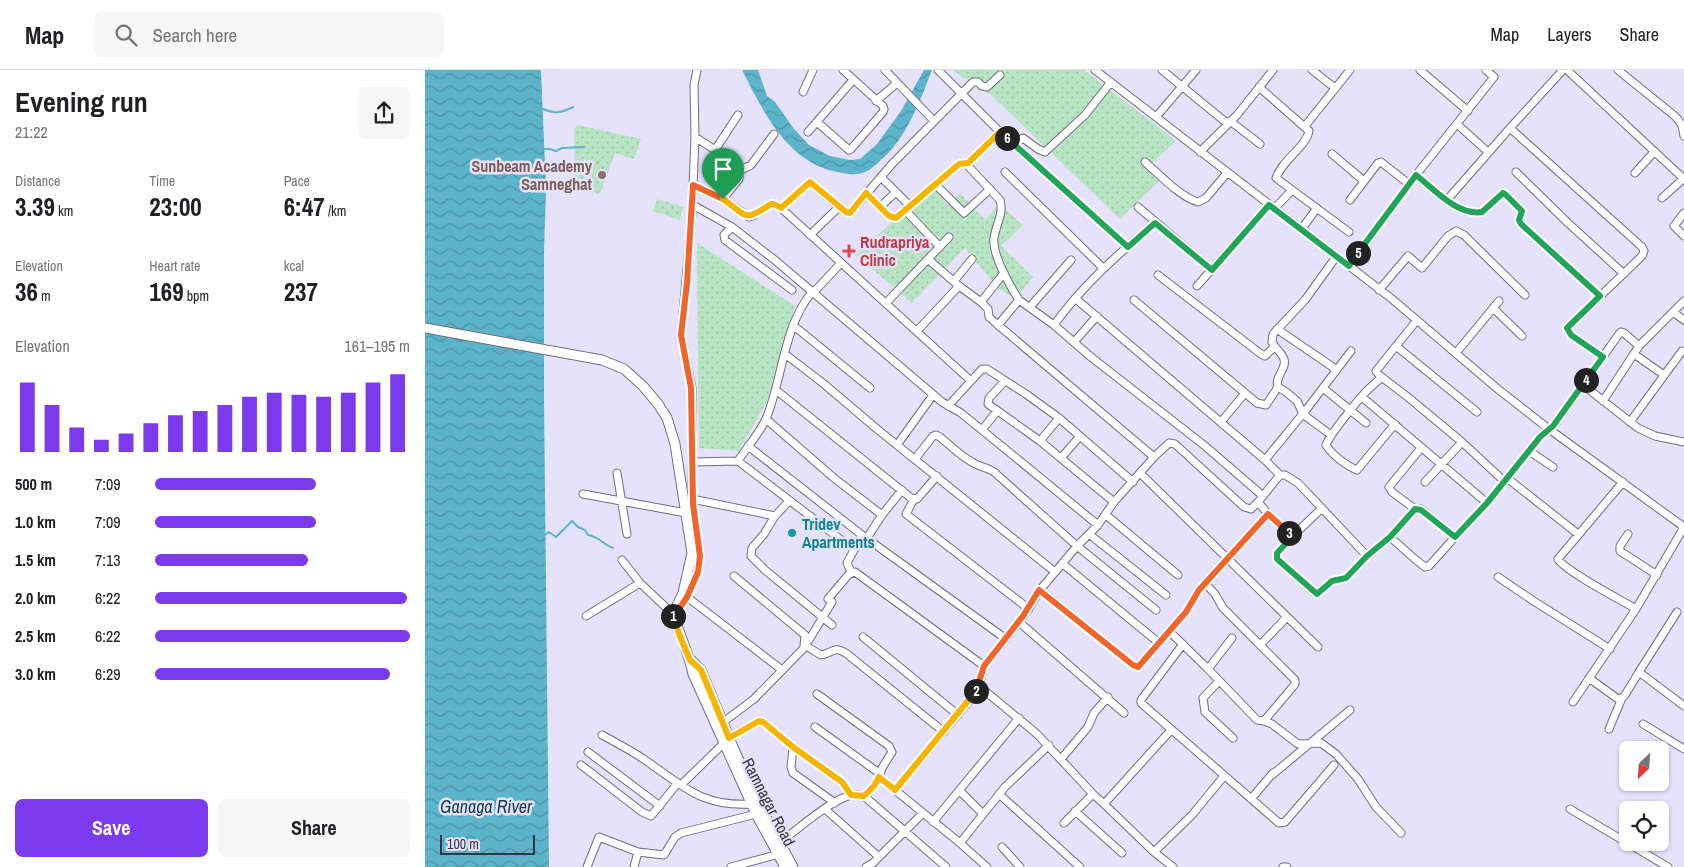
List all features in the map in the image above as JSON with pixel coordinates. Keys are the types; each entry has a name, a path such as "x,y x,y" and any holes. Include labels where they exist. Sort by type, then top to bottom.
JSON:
{"main road":[{"path":"425,328 602,360 624,369 643,386 667,418 679,465 693,553 683,593 673,614"},
{"name":"Ramnagar Road","path":"673,614 690,660 693,674 726,740 756,814 785,867"},
{"path":"690,660 701,670 722,723 726,740 793,867"}],"street":[{"path":"803,92 813,70"},
{"path":"817,122 846,149 851,149 883,112 883,106 843,70"},
{"path":"885,70 934,121"},
{"path":"938,70 1000,132 1128,247"},
{"path":"1095,70 1349,266 1549,429 1684,527 1636,609 1573,702"},
{"path":"1162,70 1260,144"},
{"path":"1156,117 1196,70"},
{"path":"1200,152 1229,122 1273,70"},
{"path":"1312,70 1335,88"},
{"path":"1305,126 1350,70"},
{"path":"1420,70 1468,111"},
{"path":"1349,266 1409,184 1494,77 1486,70"},
{"path":"1447,200 1563,70 1684,179 1663,198"},
{"path":"1618,70 1675,117 1682,125 1684,136"},
{"path":"622,560 640,583 673,614 687,597 698,572 700,556 693,499 691,388 681,335 693,205 696,73"},
{"path":"781,208 810,182 839,207 850,213 881,176 973,82 978,82 982,86 987,87 1000,75"},
{"path":"808,132 853,80"},
{"path":"1014,145 1023,138 1045,152 1085,115 1111,82"},
{"path":"876,100 897,83"},
{"path":"1259,87 1309,131 1306,138 1286,161 1276,178 1349,232"},
{"path":"715,150 738,115"},
{"path":"1457,124 1488,152"},
{"path":"1510,128 1642,247 1644,251 1642,256 1567,328 1571,335 1603,357"},
{"path":"866,193 889,216 894,218 959,164 968,163 1000,132"},
{"path":"739,171 751,165 774,134"},
{"path":"695,137 715,150 739,171 739,179 723,199"},
{"path":"1635,173 1654,152"},
{"path":"1332,154 1364,180"},
{"path":"1145,162 1178,190 1193,201 1198,202 1206,198 1227,173"},
{"path":"1350,200 1373,167 1381,162 1409,184"},
{"path":"968,163 969,169 1000,200 1002,207 994,242 1009,285 1019,300 1054,325 1143,399 1205,446 1263,496"},
{"path":"1005,172 1103,268"},
{"path":"1516,172 1624,274"},
{"path":"1416,175 1447,200 1463,210 1476,213 1482,212 1497,197 1503,193 1505,194 1522,211 1519,220 1521,224 1600,296"},
{"path":"881,176 940,247"},
{"path":"935,184 964,213 991,189"},
{"path":"693,185 723,199 749,217 771,204 781,208 971,381"},
{"path":"1197,286 1272,207 1292,190"},
{"path":"880,207 896,192"},
{"path":"693,205 732,227 769,256 933,395 961,413 1098,525"},
{"path":"810,235 839,207"},
{"path":"1137,207 1212,270"},
{"path":"1301,230 1317,208"},
{"path":"1684,214 1674,226 1684,236"},
{"path":"1054,325 1065,309 1103,268 1155,223"},
{"path":"732,227 724,235 725,240 792,290"},
{"path":"1379,290 1408,256 1422,268 1448,236 1456,231 1464,235 1525,295"},
{"path":"886,303 949,237"},
{"path":"760,267 769,256"},
{"path":"1331,435 1303,414 1297,401 1278,387 1276,382 1282,371 1284,359 1274,348 1272,342 1273,334 1300,306 1336,257"},
{"path":"917,331 956,283 972,259"},
{"path":"929,260 981,302 988,309 989,317 998,325 1155,457"},
{"path":"1030,307 1071,260"},
{"path":"738,461 765,420 776,390 799,308 841,263"},
{"path":"981,302 1004,273"},
{"path":"1158,275 1246,345 1265,356 1274,348"},
{"path":"1076,299 1221,422 1280,475 1285,475 1298,483 1367,556"},
{"path":"998,325 1019,300"},
{"path":"1133,300 1257,403 1266,405 1278,387"},
{"path":"1456,353 1499,301"},
{"path":"1603,401 1639,346 1684,301"},
{"path":"1493,308 1522,336"},
{"path":"1673,312 1684,320"},
{"path":"1074,342 1097,316"},
{"path":"1417,320 1377,369 1378,373 1506,480 1578,534"},
{"path":"793,326 870,388"},
{"path":"1277,329 1337,370"},
{"path":"1390,537 1415,560 1425,567 1429,566 1487,503 1529,450 1555,423 1621,332 1639,346"},
{"path":"1396,346 1477,412"},
{"path":"1265,460 1351,351"},
{"path":"1630,422 1682,351"},
{"path":"785,354 1055,572"},
{"path":"1634,354 1664,375"},
{"path":"949,406 984,368 1026,394 1059,418 1133,482"},
{"path":"1382,377 1372,385 1331,435 1326,443 1327,447 1349,466 1357,470 1395,424"},
{"path":"1005,381 987,402 990,406 1040,441 1114,502"},
{"path":"1583,384 1648,434 1684,442"},
{"path":"1323,388 1366,423"},
{"path":"776,390 914,499 917,500 937,476"},
{"path":"1221,422 1245,393"},
{"path":"897,445 933,395"},
{"path":"1362,397 1487,503"},
{"path":"982,430 997,411"},
{"path":"1040,441 1059,418"},
{"path":"765,420 834,478 883,515"},
{"path":"915,459 933,436 940,437 975,464 985,466 994,472 1077,546 1156,610"},
{"path":"1061,458 1080,436"},
{"path":"1425,482 1462,442"},
{"path":"895,790 958,715 979,686 984,666 1029,609 1039,590 1098,525 1114,502 1169,443 1175,444 1244,507 1251,509 1280,475"},
{"path":"748,446 865,537 1006,639"},
{"path":"1421,448 1389,487 1392,492 1415,509 1421,510 1455,537"},
{"path":"1529,450 1553,467"},
{"path":"692,462 738,461 840,539"},
{"path":"617,473 627,534"},
{"path":"1141,474 1318,647"},
{"path":"1623,482 1559,559 1560,562 1636,609"},
{"path":"851,572 847,563 902,490"},
{"path":"583,494 686,513"},
{"path":"693,499 775,516"},
{"path":"914,499 906,514 1029,609"},
{"path":"789,500 752,548 751,556 831,625"},
{"path":"1258,502 1268,514 1293,536"},
{"path":"1322,508 1277,553 1277,559 1317,594 1332,581 1346,578 1367,556 1390,537 1415,509"},
{"path":"1039,590 1136,667 1140,665 1186,612 1205,583 1268,514"},
{"path":"1106,515 1178,575"},
{"path":"1089,534 1166,595"},
{"path":"1628,534 1619,550 1620,552 1657,575"},
{"path":"1063,564 1159,642"},
{"path":"809,640 830,600 851,572"},
{"path":"851,572 855,572 984,666"},
{"path":"722,723 754,699 782,670 804,646 805,636 734,576"},
{"path":"1498,577 1610,649"},
{"path":"586,616 640,583"},
{"path":"1205,583 1215,594 1223,608 1295,680 1291,690 1265,721"},
{"path":"687,597 782,670"},
{"path":"1609,729 1622,698 1677,612"},
{"path":"1261,644 1287,617"},
{"path":"1019,622 1108,697 1124,713"},
{"path":"1169,631 1219,680 1253,717 1259,721 1272,724 1298,744 1321,743 1336,754 1358,779 1376,807 1401,833"},
{"path":"863,636 958,715"},
{"path":"1207,669 1232,638"},
{"path":"1183,644 1141,700 1141,703 1279,823 1285,822 1334,765"},
{"path":"804,646 808,646 821,655 835,649 840,649 944,732"},
{"path":"1639,672 1684,706"},
{"path":"1589,678 1612,696 1618,699 1622,698"},
{"path":"1219,680 1203,698 1205,712 1233,738"},
{"path":"979,686 1049,745 1093,794 1154,852 1173,867"},
{"path":"817,694 892,750 874,786 864,796"},
{"path":"1061,759 1088,727 1093,713 1108,697"},
{"path":"1272,774 1351,710"},
{"path":"933,822 1019,718"},
{"path":"581,766 647,815 651,816 677,784 682,784 726,740 762,721 793,747 842,782 851,795"},
{"path":"1643,724 1684,749"},
{"path":"815,727 879,775 923,814 960,842 987,867"},
{"path":"1104,804 1171,730"},
{"path":"602,735 645,760 677,784 697,796 734,805 752,804"},
{"path":"1251,799 1298,744"},
{"path":"960,842 999,794 1049,745"},
{"path":"793,747 791,767 793,773 835,803"},
{"path":"588,752 660,806"},
{"path":"1154,852 1192,815 1225,776"},
{"path":"959,790 983,814"},
{"path":"999,794 1080,867"},
{"path":"1063,823 1093,794"},
{"path":"780,842 835,803 851,795 864,796 946,867"},
{"path":"825,809 879,858"},
{"path":"1570,809 1669,867"},
{"path":"1075,811 1122,853"},
{"path":"587,867 599,837 639,852 663,855 675,837 681,833 756,814"},
{"path":"866,867 879,858 923,814"},
{"path":"1002,847 1020,867"},
{"path":"634,867 639,852"},
{"path":"731,867 779,854"}],"green space":[{"path":"952,70 1084,70 1176,141 1148,167 1162,178 1120,219 991,95"},
{"path":"578,125 641,139 634,159 615,153 600,194 575,188 574,129"},
{"path":"931,186 947,204 960,193 985,220 999,204 1023,225 1001,246 1033,277 1016,299 998,288 965,248 912,303 856,255"},
{"path":"657,199 683,207 680,220 653,211"},
{"path":"697,243 795,306 767,401 739,451 699,448"}],"water":[{"name":"Ganaga River","path":"425,70 541,70 546,189 544,395 549,867 425,867"},
{"path":"742,70 758,70 767,96 775,102 794,129 809,145 830,156 850,160 860,159 877,144 901,111 924,70 932,70 905,131 889,153 864,173 852,174 837,172 819,166 804,158 791,146 768,118"}],"waterway":[{"path":"541,110 558,112 573,107"},
{"path":"543,149 556,151 562,148 584,147"},
{"path":"544,536 549,532 556,537 572,521 578,527 585,530 588,535 613,548"}],"place":[{"name":"Sunbeam Academy Samneghat","path":"602,175"},
{"name":"Rudrapriya Clinic","path":"849,251"},
{"name":"Tridev Apartments","path":"792,533"}],"route":[{"path":"1000,132 1128,247 1155,223 1212,270 1269,205 1349,266 1416,175 1453,204 1469,212 1482,212 1497,197 1503,193 1505,194 1522,211 1519,220 1521,224 1600,296 1567,328 1571,335 1603,357 1553,426 1540,437 1487,503 1455,537 1421,510 1415,509 1390,537 1367,556 1346,578 1332,581 1319,594 1313,593 1277,559 1277,553 1293,536 1268,514 1199,590 1186,612 1138,667 1039,590 1029,609 984,666 979,686 974,695 895,790 879,777 877,783 864,796 851,795 842,782 793,747 763,722 759,721 729,738 701,670 690,660 677,630 673,614 678,611 687,597 698,572 700,556 693,504 693,406 681,335 687,283 693,185 723,199 749,217 771,204 781,208 810,182 848,213 866,193 889,216 896,218 959,164 968,163 1000,132"}]}
